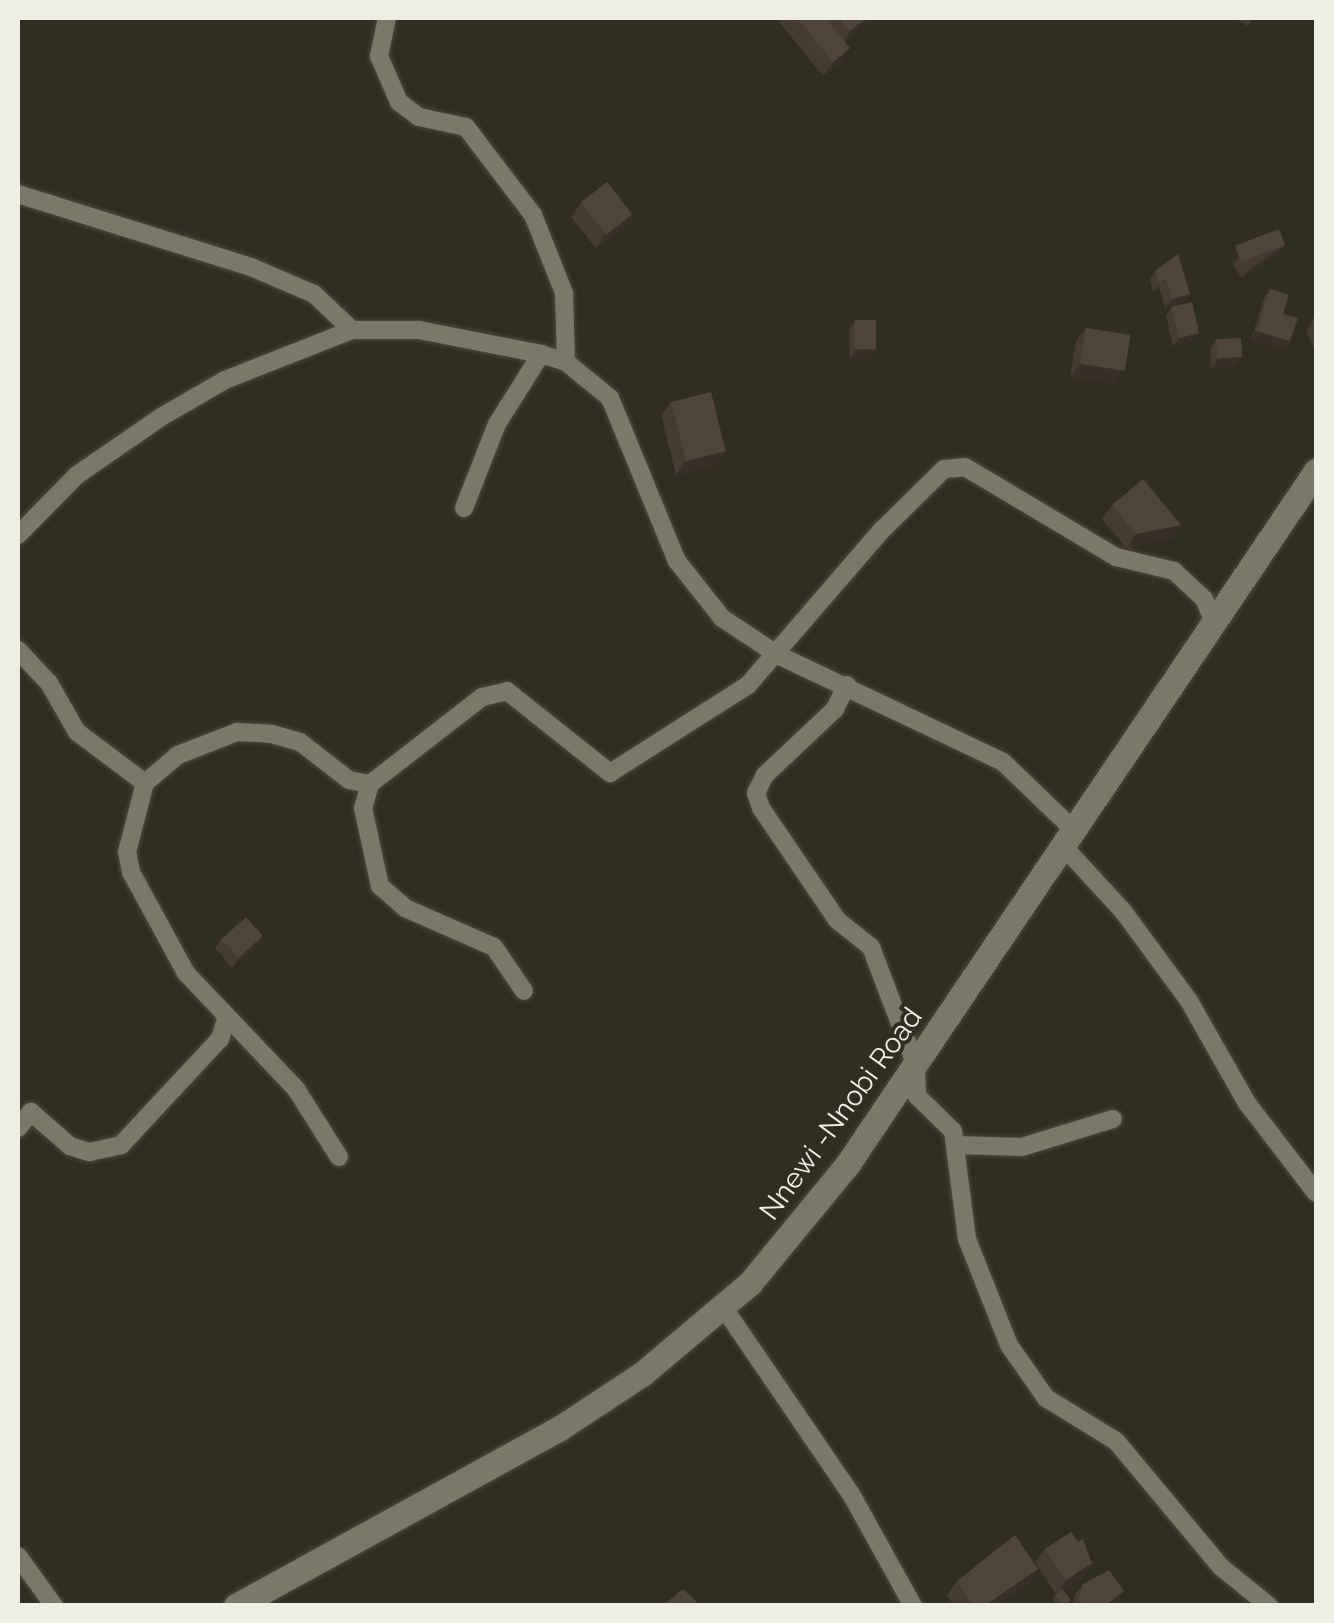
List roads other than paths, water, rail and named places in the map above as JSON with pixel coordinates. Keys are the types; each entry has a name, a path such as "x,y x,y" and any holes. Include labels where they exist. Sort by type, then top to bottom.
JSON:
{"main road":[{"name":"Nnewi -Nnobi Road","path":"236,1606 560,1428 642,1374 724,1308 790,1238 916,1066 1316,471"}],"street":[{"path":"387,18 379,56 399,102 419,117 466,127 533,215 564,293 566,362"},
{"path":"18,194 251,267 314,294 352,330"},
{"path":"18,535 77,475 161,417 225,380 352,330 418,330 566,362 610,398 677,561 722,618 778,655 1002,762 1070,840 1189,1001 1247,1103 1316,1192"},
{"path":"464,508 496,424 541,354"},
{"path":"524,991 494,947 406,908 380,886 363,808 370,784 494,691 520,698 610,772 748,685 778,655 882,530 944,469 965,466 1116,557 1174,571 1204,599 1215,624"},
{"path":"18,650 49,683 77,732 145,783"},
{"path":"847,685 835,709 764,775 756,794 838,920 870,947 916,1066 916,1096 953,1131 967,1240 1018,1358 1046,1398 1139,1462 1222,1567 1269,1606"},
{"path":"339,1157 296,1089 186,973 130,872 128,852 145,783 178,754 237,732 300,742 349,780 370,784"},
{"path":"18,1128 32,1112 70,1146 89,1152 122,1145 220,1038 226,1019"},
{"path":"957,1145 1022,1148 1113,1119"},
{"path":"724,1308 852,1494 914,1606"},
{"path":"18,1556 54,1606"}]}
